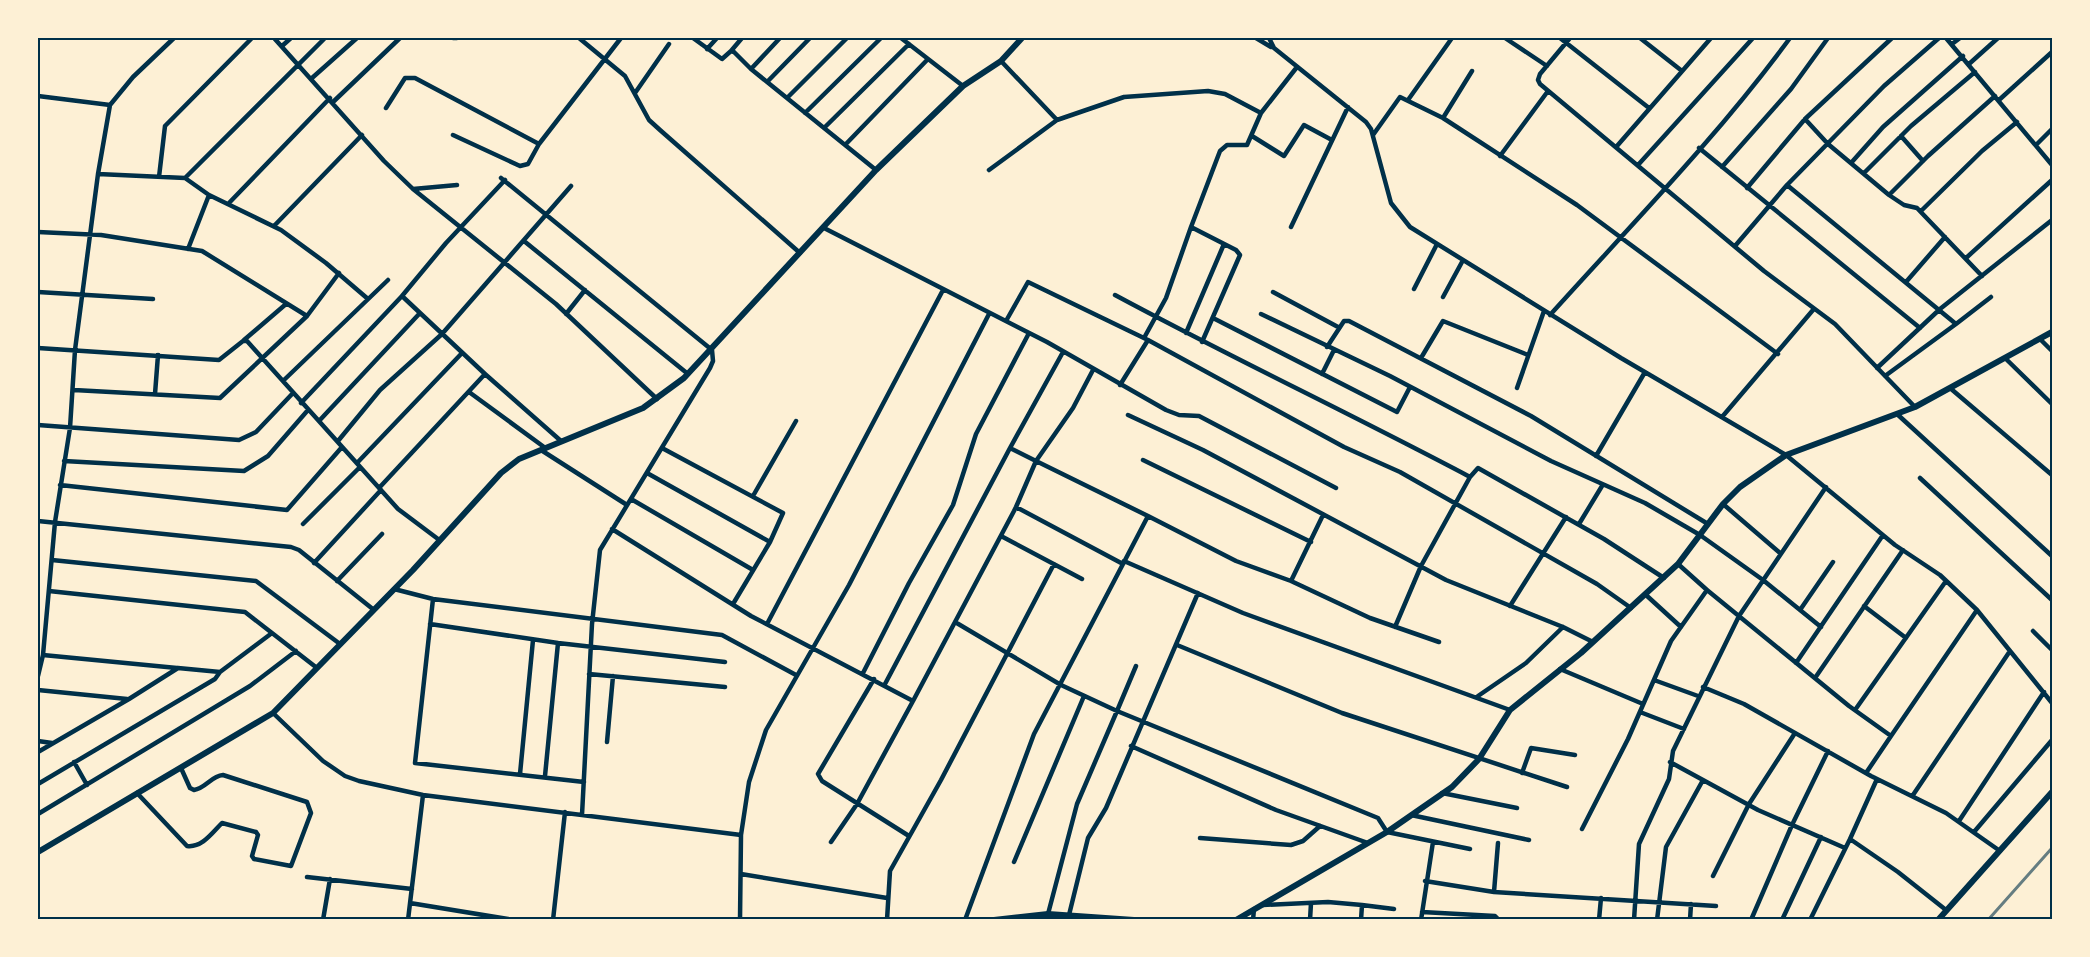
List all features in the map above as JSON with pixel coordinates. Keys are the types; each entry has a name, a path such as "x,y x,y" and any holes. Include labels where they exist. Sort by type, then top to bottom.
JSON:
{"street":[{"path":"38,676 43,655 55,522 70,428 75,350 98,174 110,105 132,77 174,38"},
{"path":"159,177 165,126 252,38"},
{"path":"274,38 413,189 462,226 566,314 658,399"},
{"path":"282,46 291,38"},
{"path":"185,178 326,38"},
{"path":"312,78 357,38"},
{"path":"228,203 332,100 400,38"},
{"path":"579,38 625,76 649,120 800,253"},
{"path":"453,135 520,166 528,164 539,144 603,58 621,38"},
{"path":"693,38 722,59 742,38"},
{"path":"707,48 717,38"},
{"path":"751,69 780,38"},
{"path":"768,81 810,38"},
{"path":"787,98 847,38"},
{"path":"805,113 881,38"},
{"path":"901,38 963,86"},
{"path":"38,852 273,713 394,589 501,473 519,459 643,408 658,399 712,350 876,170 963,86 1000,61 1022,38"},
{"path":"1256,38 1274,48 1366,122 1373,135 1391,203 1410,227 1436,246 1644,372 1786,454 1883,535 1946,581 1977,610 2052,703"},
{"path":"1269,38 1274,48"},
{"path":"1408,100 1452,38"},
{"path":"1505,38 1547,66"},
{"path":"1560,38 1569,40 1649,108"},
{"path":"1640,38 1682,70"},
{"path":"1617,146 1711,38"},
{"path":"1638,165 1753,38"},
{"path":"1550,315 1665,188 1768,68 1790,38"},
{"path":"1722,167 1791,89 1828,38"},
{"path":"1747,188 1805,119 1892,38"},
{"path":"1735,246 1787,185 1827,143 1884,86 1939,38"},
{"path":"1946,38 2052,165"},
{"path":"1952,44 1960,38"},
{"path":"1969,64 1998,38"},
{"path":"1569,40 1538,80 1548,91 1813,310 1835,324 1915,407"},
{"path":"824,128 909,44"},
{"path":"635,93 669,45"},
{"path":"731,51 876,170"},
{"path":"1889,195 1923,161 2052,52"},
{"path":"1851,163 1883,127 1963,57"},
{"path":"845,145 928,59"},
{"path":"1000,61 1057,120"},
{"path":"1120,385 1166,298 1220,151 1227,145 1244,147 1252,136 1262,113 1297,67"},
{"path":"1443,118 1472,71"},
{"path":"1864,173 1901,136 1975,72"},
{"path":"386,108 405,78 415,78 539,144"},
{"path":"989,170 1057,120 1124,97 1191,90 1225,94 1262,113"},
{"path":"1500,156 1548,91"},
{"path":"38,96 110,105"},
{"path":"1373,135 1396,99 1400,97 1443,118 1577,205 1778,354"},
{"path":"1291,227 1330,140 1348,107"},
{"path":"1805,119 1827,143 1889,195 1904,205 1914,206 1921,211 1982,276"},
{"path":"1921,211 1982,151 2017,122"},
{"path":"1252,136 1284,156 1304,125 1330,140"},
{"path":"2036,145 2052,129"},
{"path":"274,226 362,135"},
{"path":"1901,136 1923,161"},
{"path":"1699,148 1920,328"},
{"path":"98,174 185,178 209,195 274,226 339,273 368,299"},
{"path":"301,403 402,296 503,179 712,350"},
{"path":"1966,258 2052,180"},
{"path":"413,189 457,185"},
{"path":"1787,185 1956,324"},
{"path":"338,441 380,390 442,334 571,186"},
{"path":"188,249 209,195"},
{"path":"1877,368 1940,309 2052,219"},
{"path":"1191,227 1239,252 1240,255 1202,342"},
{"path":"824,228 1029,333 1150,402 1173,413 1199,416 1336,488"},
{"path":"38,232 91,235 188,249 207,254 307,316"},
{"path":"1906,282 1946,237"},
{"path":"524,241 688,374"},
{"path":"1186,333 1224,244"},
{"path":"1414,289 1436,246"},
{"path":"1443,297 1462,262"},
{"path":"74,390 220,398 307,316 339,273"},
{"path":"284,380 388,280"},
{"path":"1006,321 1028,282 1146,339 1344,447 1400,472 1597,584 1631,608"},
{"path":"566,314 585,290"},
{"path":"767,624 943,290"},
{"path":"38,292 153,299"},
{"path":"1273,292 1338,327"},
{"path":"1115,295 1202,342 1417,447 1470,477"},
{"path":"402,296 561,441"},
{"path":"1885,376 1991,297"},
{"path":"38,348 219,360 286,304"},
{"path":"1722,417 1778,354 1813,310"},
{"path":"1517,388 1544,311"},
{"path":"319,422 420,313"},
{"path":"740,920 741,835 749,782 766,730 849,585 989,314"},
{"path":"1261,314 1410,387 1602,486 1645,503 1700,535 1763,580 1821,627"},
{"path":"1213,318 1397,412 1410,387"},
{"path":"1327,347 1338,327 1344,321 1349,321 1531,416 1708,524"},
{"path":"1420,358 1443,321 1528,355"},
{"path":"1236,920 1388,832 1442,793 1479,759 1510,710 1593,642 1678,564 1723,504 1740,487 1786,454 1915,407 2052,332"},
{"path":"863,673 909,583 953,505 976,434 1029,333"},
{"path":"2040,339 2052,351"},
{"path":"244,340 264,358 301,403 398,509 438,539"},
{"path":"582,815 593,617 600,550 710,368 712,350"},
{"path":"1322,374 1334,350"},
{"path":"885,684 1063,352"},
{"path":"303,524 462,353"},
{"path":"155,394 158,355"},
{"path":"2005,358 2052,404"},
{"path":"831,842 857,804 913,701 1016,507 1036,461 1072,408 1093,370"},
{"path":"1596,456 1644,372"},
{"path":"315,563 485,374"},
{"path":"1950,388 2052,475"},
{"path":"469,392 542,448 627,505"},
{"path":"38,425 239,440 256,432 293,393"},
{"path":"64,461 244,471 268,456 309,410"},
{"path":"1897,414 2052,556"},
{"path":"1128,415 1203,450 1446,580 1563,627 1593,642"},
{"path":"753,496 796,421"},
{"path":"60,485 287,510 342,447"},
{"path":"662,448 784,514 734,604"},
{"path":"1010,448 1236,561 1291,581 1395,627 1439,642"},
{"path":"1143,460 1311,542"},
{"path":"1395,627 1421,566 1470,477 1478,468 1578,524 1664,578"},
{"path":"647,473 770,542"},
{"path":"1920,478 2052,600"},
{"path":"1578,524 1602,486"},
{"path":"1634,920 1639,844 1669,779 1670,762 1698,696 1738,616 1826,487"},
{"path":"631,499 753,570"},
{"path":"1723,504 1780,554"},
{"path":"1016,507 1124,563 1327,645 1478,696 1510,710"},
{"path":"1291,581 1323,515"},
{"path":"965,920 1022,764 1060,684 1148,516"},
{"path":"1510,606 1566,517"},
{"path":"38,521 291,547 374,610"},
{"path":"612,530 767,624 885,684 913,701"},
{"path":"337,581 382,534"},
{"path":"1796,663 1883,535"},
{"path":"1001,536 1082,579"},
{"path":"1815,678 1903,550"},
{"path":"52,560 256,581 340,644"},
{"path":"1800,610 1833,562"},
{"path":"887,920 890,871 1054,564"},
{"path":"1678,564 1796,663 1891,736"},
{"path":"1855,710 1946,581"},
{"path":"394,589 433,599 593,617 722,635 796,675"},
{"path":"1582,829 1640,712 1671,641 1707,590"},
{"path":"49,591 245,612 316,668"},
{"path":"1069,915 1088,838 1103,814 1198,593"},
{"path":"1646,595 1681,627"},
{"path":"433,599 415,763 584,782"},
{"path":"1864,606 1906,638"},
{"path":"1866,773 1977,610"},
{"path":"955,622 1084,696 1378,818 1388,832 1470,849"},
{"path":"430,624 533,640 725,662"},
{"path":"1478,696 1526,663 1563,627"},
{"path":"2033,631 2052,650"},
{"path":"38,784 215,679 219,672 273,633"},
{"path":"520,774 533,640"},
{"path":"545,776 558,643"},
{"path":"1177,645 1342,712 1567,787"},
{"path":"38,814 250,686 296,651"},
{"path":"1913,795 2010,651"},
{"path":"43,655 219,672"},
{"path":"1048,914 1077,804 1136,666"},
{"path":"38,752 178,668"},
{"path":"1560,669 1643,704"},
{"path":"590,674 725,687"},
{"path":"607,742 613,676"},
{"path":"873,679 818,774 822,781 909,836"},
{"path":"1654,680 1698,696"},
{"path":"1703,687 1744,704 1877,779 1959,820 2000,851"},
{"path":"38,690 129,699"},
{"path":"1959,820 2044,692"},
{"path":"1014,862 1084,696"},
{"path":"1640,712 1684,729"},
{"path":"273,713 323,761 345,776 423,795 741,835"},
{"path":"1713,876 1749,804 1795,733"},
{"path":"1974,832 2052,740"},
{"path":"38,741 52,743"},
{"path":"1131,746 1320,826 1368,843"},
{"path":"1522,773 1531,748 1575,755"},
{"path":"1751,920 1792,825 1828,751"},
{"path":"74,762 87,785"},
{"path":"1670,762 1749,804 1845,848"},
{"path":"137,794 187,846 195,847 200,844 222,823 256,832 258,835 252,856 254,859 291,867 311,813 307,802 223,775 217,775 202,789 194,790 190,788 181,768"},
{"path":"1810,920 1877,779"},
{"path":"1657,920 1666,847 1703,780"},
{"path":"1938,920 2052,792"},
{"path":"1442,793 1517,808"},
{"path":"408,920 423,795"},
{"path":"553,920 565,812"},
{"path":"1411,815 1528,840"},
{"path":"1200,838 1291,845 1303,842 1320,826"},
{"path":"1782,920 1821,837"},
{"path":"1850,839 1898,872 1946,910"},
{"path":"1421,920 1425,881 1433,842"},
{"path":"1494,892 1498,843"},
{"path":"741,874 887,898"},
{"path":"307,877 412,889"},
{"path":"323,920 330,879"},
{"path":"1425,881 1494,892 1716,906"},
{"path":"1599,920 1600,898"},
{"path":"1257,907 1339,902 1394,909"},
{"path":"410,903 514,920"},
{"path":"1310,920 1311,903"},
{"path":"1690,920 1691,903"},
{"path":"1361,920 1362,905"},
{"path":"1252,920 1257,907"},
{"path":"1422,912 1495,916 1499,920"},
{"path":"994,920 1048,914 1060,918 1069,915 1134,920"}],"railway":[{"path":"1988,920 2052,848"}]}
